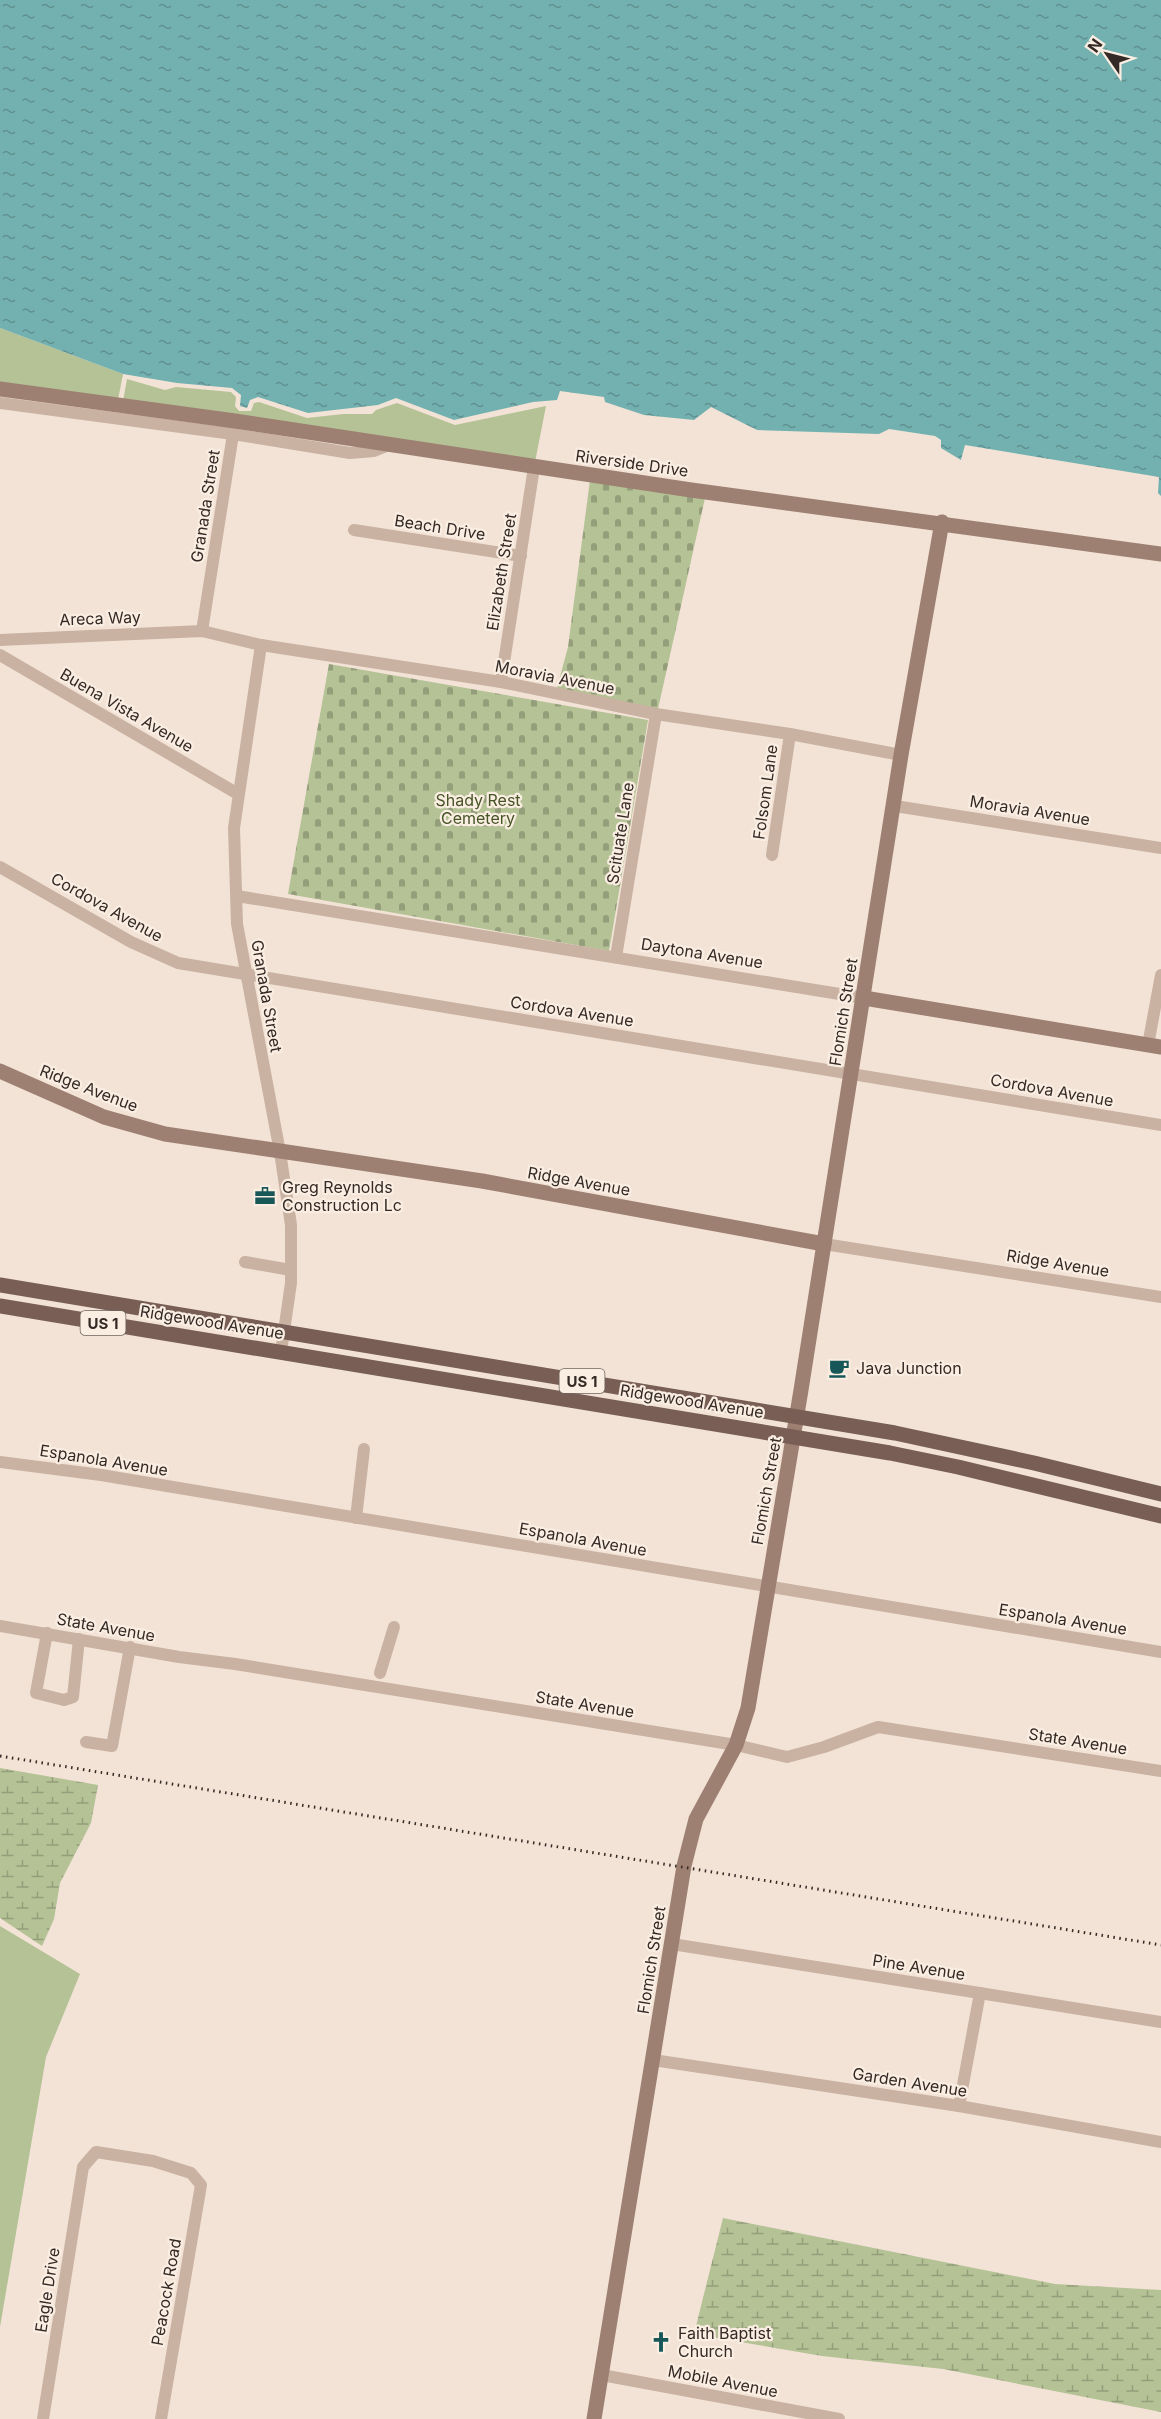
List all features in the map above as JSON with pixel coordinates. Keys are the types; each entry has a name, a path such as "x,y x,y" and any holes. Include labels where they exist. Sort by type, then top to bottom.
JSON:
{"main road":[{"name":"Ridgewood Avenue","path":"0,1285 797,1416 966,1448 1161,1494"},
{"name":"Ridgewood Avenue","path":"0,1306 794,1436 957,1467 1161,1516"}],"street":[{"name":"Riverside Drive","path":"0,389 99,403 234,428 389,445 1161,554"},
{"path":"0,403 234,428"},
{"name":"Granada Street","path":"202,631 234,428"},
{"name":"Elizabeth Street","path":"501,682 534,467"},
{"name":"Flomich Street","path":"594,2419 684,1866 696,1819 736,1745 748,1708 794,1436 895,806 901,755 942,522"},
{"name":"Beach Drive","path":"354,530 521,556"},
{"name":"Areca Way","path":"0,640 202,631"},
{"name":"Moravia Avenue","path":"202,631 261,645 501,682 656,714 790,734 901,755"},
{"name":"Granada Street","path":"261,645 234,828 237,924 280,1152 291,1225 291,1270 281,1352"},
{"name":"Buena Vista Avenue","path":"0,654 238,794"},
{"name":"Scituate Lane","path":"616,957 656,714"},
{"name":"Folsom Lane","path":"772,855 790,734"},
{"name":"Moravia Avenue","path":"895,806 1161,848"},
{"name":"Cordova Avenue","path":"0,867 130,942 178,963 245,976 1161,1125"},
{"name":"Daytona Avenue","path":"237,896 1155,1046"},
{"path":"1155,1046 1161,975"},
{"name":"Ridge Avenue","path":"0,1071 104,1117 165,1134 482,1181 824,1244 1161,1297"},
{"path":"245,1262 291,1270"},
{"path":"356,1518 364,1449"},
{"name":"Espanola Avenue","path":"0,1462 100,1475 1161,1652"},
{"name":"State Avenue","path":"0,1626 179,1657 235,1664 736,1745 787,1757 824,1747 878,1727 1161,1771"},
{"path":"380,1673 394,1627"},
{"path":"47,1633 36,1693 63,1700 73,1696 80,1639"},
{"path":"86,1742 112,1746 130,1647"},
{"name":"Pine Avenue","path":"672,1944 1161,2022"},
{"path":"959,2106 980,1994"},
{"name":"Garden Avenue","path":"653,2060 959,2106 1161,2142"},
{"name":"Peacock Road","path":"83,2167 96,2152 153,2161 191,2173 201,2185 161,2419"},
{"name":"Eagle Drive","path":"42,2419 83,2167"},
{"name":"Mobile Avenue","path":"602,2375 839,2419"}],"green space":[{"path":"0,328 123,374 117,405 0,389"},
{"path":"127,379 165,390 176,387 231,392 236,397 235,406 239,411 251,411 254,403 259,402 307,418 372,414 376,410 397,403 455,425 546,406 535,462 123,401"},
{"path":"590,480 705,498 658,709 557,688 568,647"},
{"name":"Shady Rest Cemetery","path":"329,664 648,720 609,951 288,894"},
{"path":"0,1768 98,1785 91,1823 60,1883 54,1919 42,1946 0,1918"},
{"path":"0,1926 80,1974 46,2057 0,2327"},
{"path":"723,2218 1055,2284 1161,2290 1161,2412 943,2369 822,2356 694,2334"}],"water":[{"path":"0,0 1161,0 1161,496 1158,493 1159,477 965,445 961,460 941,448 941,440 935,436 889,429 879,434 757,430 711,407 694,420 644,415 605,402 604,397 560,391 557,400 533,402 454,420 396,398 378,405 308,413 258,397 250,400 247,408 240,406 241,395 232,388 177,383 123,374 0,328"}],"railway":[{"path":"0,1756 1161,1945"}],"place":[{"name":"Greg Reynolds Construction Lc","path":"265,1196"},
{"name":"Java Junction","path":"839,1368"},
{"name":"Faith Baptist Church","path":"661,2342"}]}
